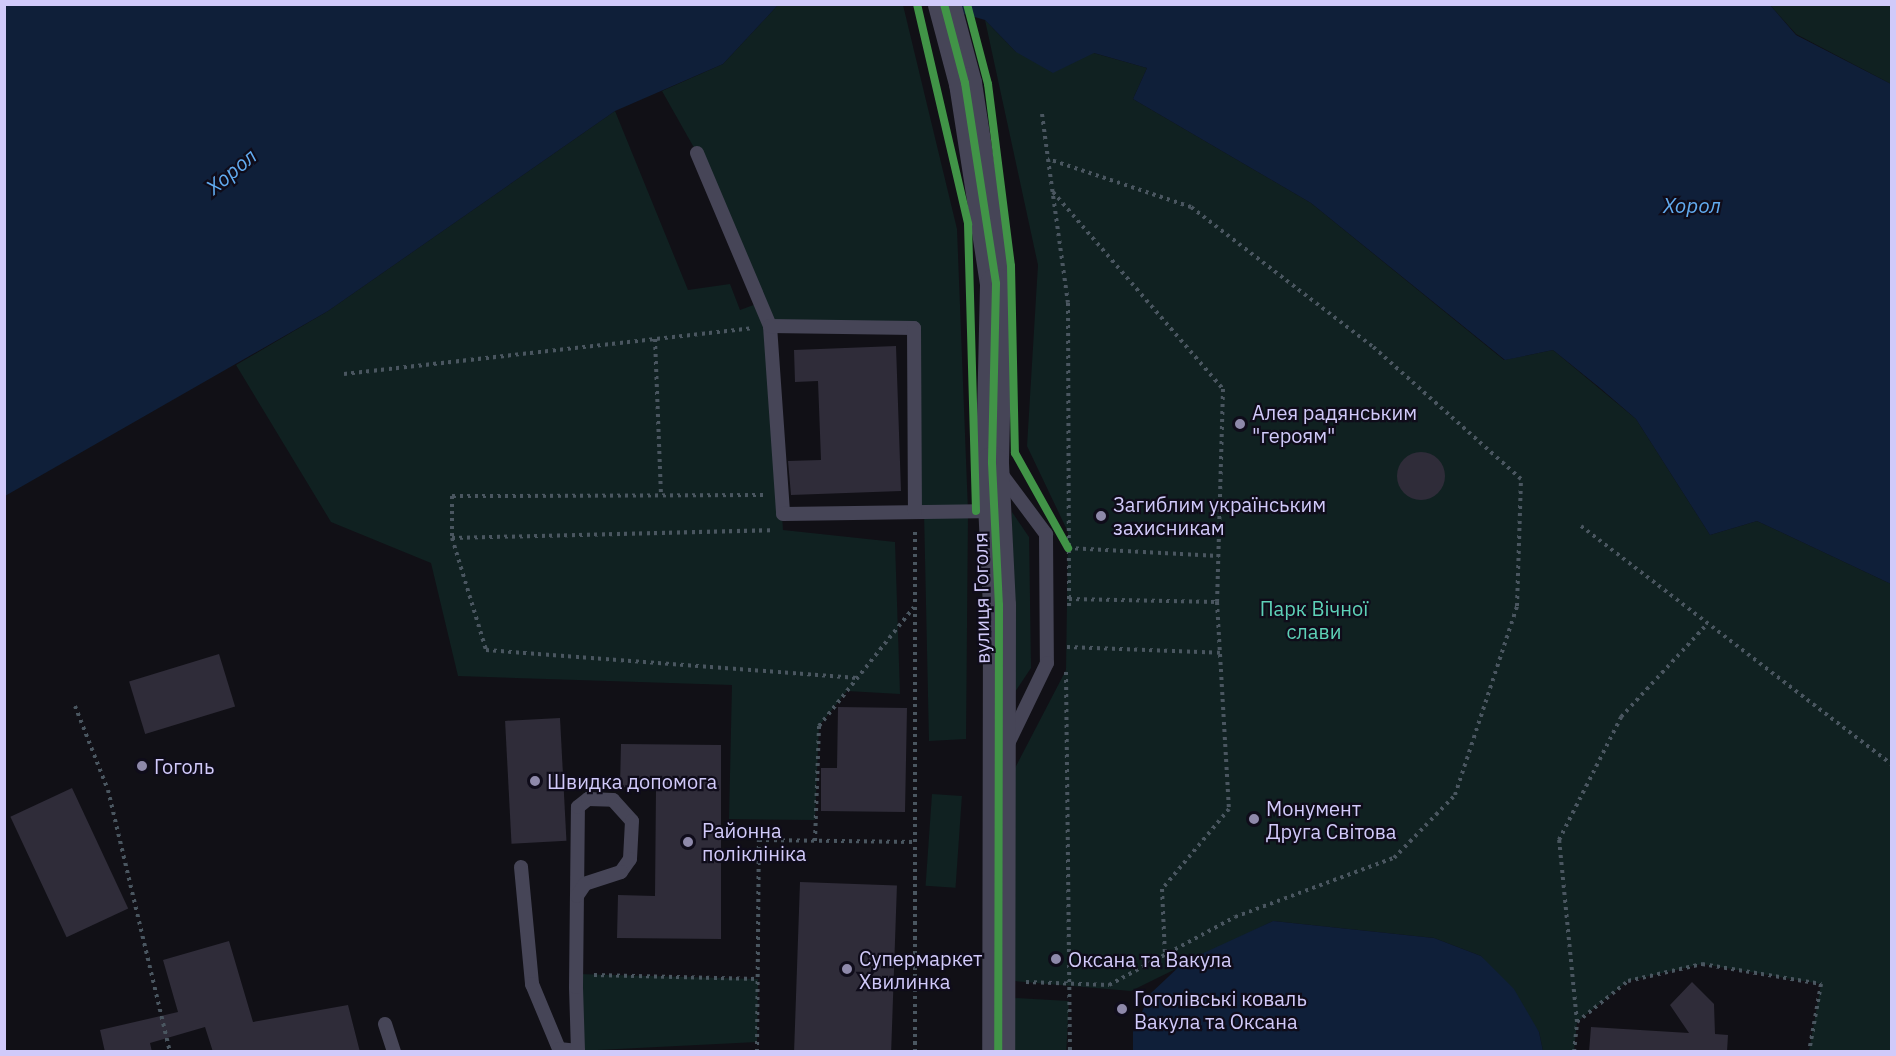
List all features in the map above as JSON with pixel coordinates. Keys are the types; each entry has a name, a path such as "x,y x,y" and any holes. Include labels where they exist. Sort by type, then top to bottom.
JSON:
{"street":[{"name":"вулиця Гоголя","path":"944,4 965,83 996,284 992,463 996,511 1000,760 996,980 998,1052"}],"lane":[{"path":"697,153 770,326 783,514 996,511"},
{"path":"770,326 914,328 915,512"},
{"path":"992,463 1046,534 1047,663 1000,760"},
{"path":"521,867 532,984 560,1049 578,1052 577,974 577,896 578,807 588,799 613,800 632,821 630,859 621,872 585,884 577,896"},
{"path":"385,1024 394,1052"}],"path":[{"path":"1042,114 1068,303 1068,618"},
{"path":"996,980 1109,986 1235,917 1394,858 1455,795 1517,606 1521,479 1372,345 1191,207 1048,159"},
{"path":"1053,191 1223,389 1217,602 1229,809 1162,889 1165,955"},
{"path":"344,374 770,326"},
{"path":"655,339 661,495"},
{"path":"782,495 452,496 452,537 486,650 857,678"},
{"path":"915,512 915,1052"},
{"path":"452,537 783,530 783,514"},
{"path":"1581,526 1892,765"},
{"path":"1058,529 1068,548"},
{"path":"1068,548 1219,556"},
{"path":"1069,598 1217,602"},
{"path":"815,841 819,726 915,606"},
{"path":"1574,1052 1576,1023 1559,840 1621,717 1707,624"},
{"path":"1067,637 1070,1052"},
{"path":"1067,647 1220,653"},
{"path":"75,706 108,790 170,1052"},
{"path":"758,1052 759,840 915,842"},
{"path":"1576,1023 1628,981 1702,964 1821,984 1809,1052"},
{"path":"577,974 758,979"}],"green space":[{"path":"778,5 903,5 957,229 968,511 966,739 929,741 924,512 915,512 914,328 770,326 783,530 895,542 900,694 847,691 819,726 815,820 729,819 732,685 458,676 431,563 331,522 236,365 328,311 615,111 688,290 730,284 740,310 759,303 697,153 662,91 723,64"},
{"path":"1770,5 1891,5 1891,84 1796,34"},
{"name":"Парк Вічної слави","path":"985,20 1016,52 1090,52 1147,68 1133,99 1311,203 1504,360 1553,350 1636,419 1710,535 1757,521 1891,584 1891,1051 1809,1051 1821,984 1702,964 1628,981 1577,1022 1574,1051 1543,1051 1539,1032 1481,956 1434,938 1273,921 1131,991 1014,981 1014,770 1066,670 1068,532 1027,446 1038,265"},
{"path":"1012,512 1029,537 1031,668 1013,695"},
{"path":"932,794 962,796 956,888 926,886"},
{"path":"577,974 758,979 757,1042 578,1051"},
{"path":"1014,998 1069,1001 1066,1052 1011,1051"}],"water":[{"name":"Хорол","path":"5,4 778,5 723,64 615,111 328,311 5,496"},
{"name":"Хорол","path":"933,5 1770,5 1796,35 1891,84 1891,584 1757,521 1710,535 1636,419 1600,388 1553,350 1505,360 1311,203 1133,99 1147,68 1094,53 1053,73 1016,52 985,20"},
{"path":"1273,921 1434,938 1481,956 1514,989 1539,1032 1543,1051 1133,1051 1133,1032 1150,994 1184,962"}],"building":[{"path":"896,346 901,491 791,495 788,461 821,460 818,381 795,382 794,350"},
{"path":"1416,452 1426,452 1438,459 1445,471 1445,481 1438,493 1426,500 1416,500 1401,489 1397,481 1397,471 1408,456"},
{"path":"219,654 235,707 145,734 129,681"},
{"path":"838,707 907,708 905,812 821,811 821,768 837,768"},
{"name":"Швидка допомога","path":"560,718 566,841 512,844 505,721"},
{"name":"Районна поліклініка","path":"621,744 721,745 721,939 617,938 618,895 655,896 656,788 620,787"},
{"path":"72,788 128,909 67,937 10,817"},
{"name":"Супермаркет Хвилинка","path":"800,882 897,885 891,1052 794,1052"},
{"path":"229,941 253,1022 348,1005 360,1052 213,1052 205,1027 150,1043 152,1052 105,1052 100,1030 178,1012 163,960"},
{"path":"1692,982 1714,1004 1715,1034 1728,1035 1727,1052 1589,1052 1591,1027 1689,1033 1670,1005"}],"cycle path":[{"path":"917,4 968,224 976,511"},
{"path":"944,4 965,83 996,284 992,463 999,605 998,1052"},
{"path":"967,4 988,84 1011,266 1015,453 1068,548"}],"place":[{"name":"Алея радянським \"героям\"","path":"1240,424"},
{"name":"Загиблим українським захисникам","path":"1101,516"},
{"name":"Гоголь","path":"142,766"},
{"name":"Швидка допомога","path":"535,781"},
{"name":"Монумент Друга Світова","path":"1254,819"},
{"name":"Районна поліклініка","path":"688,842"},
{"name":"Оксана та Вакула","path":"1056,959"},
{"name":"Супермаркет Хвилинка","path":"847,969"},
{"name":"Гоголівські коваль Вакула та Оксана","path":"1122,1009"}]}
